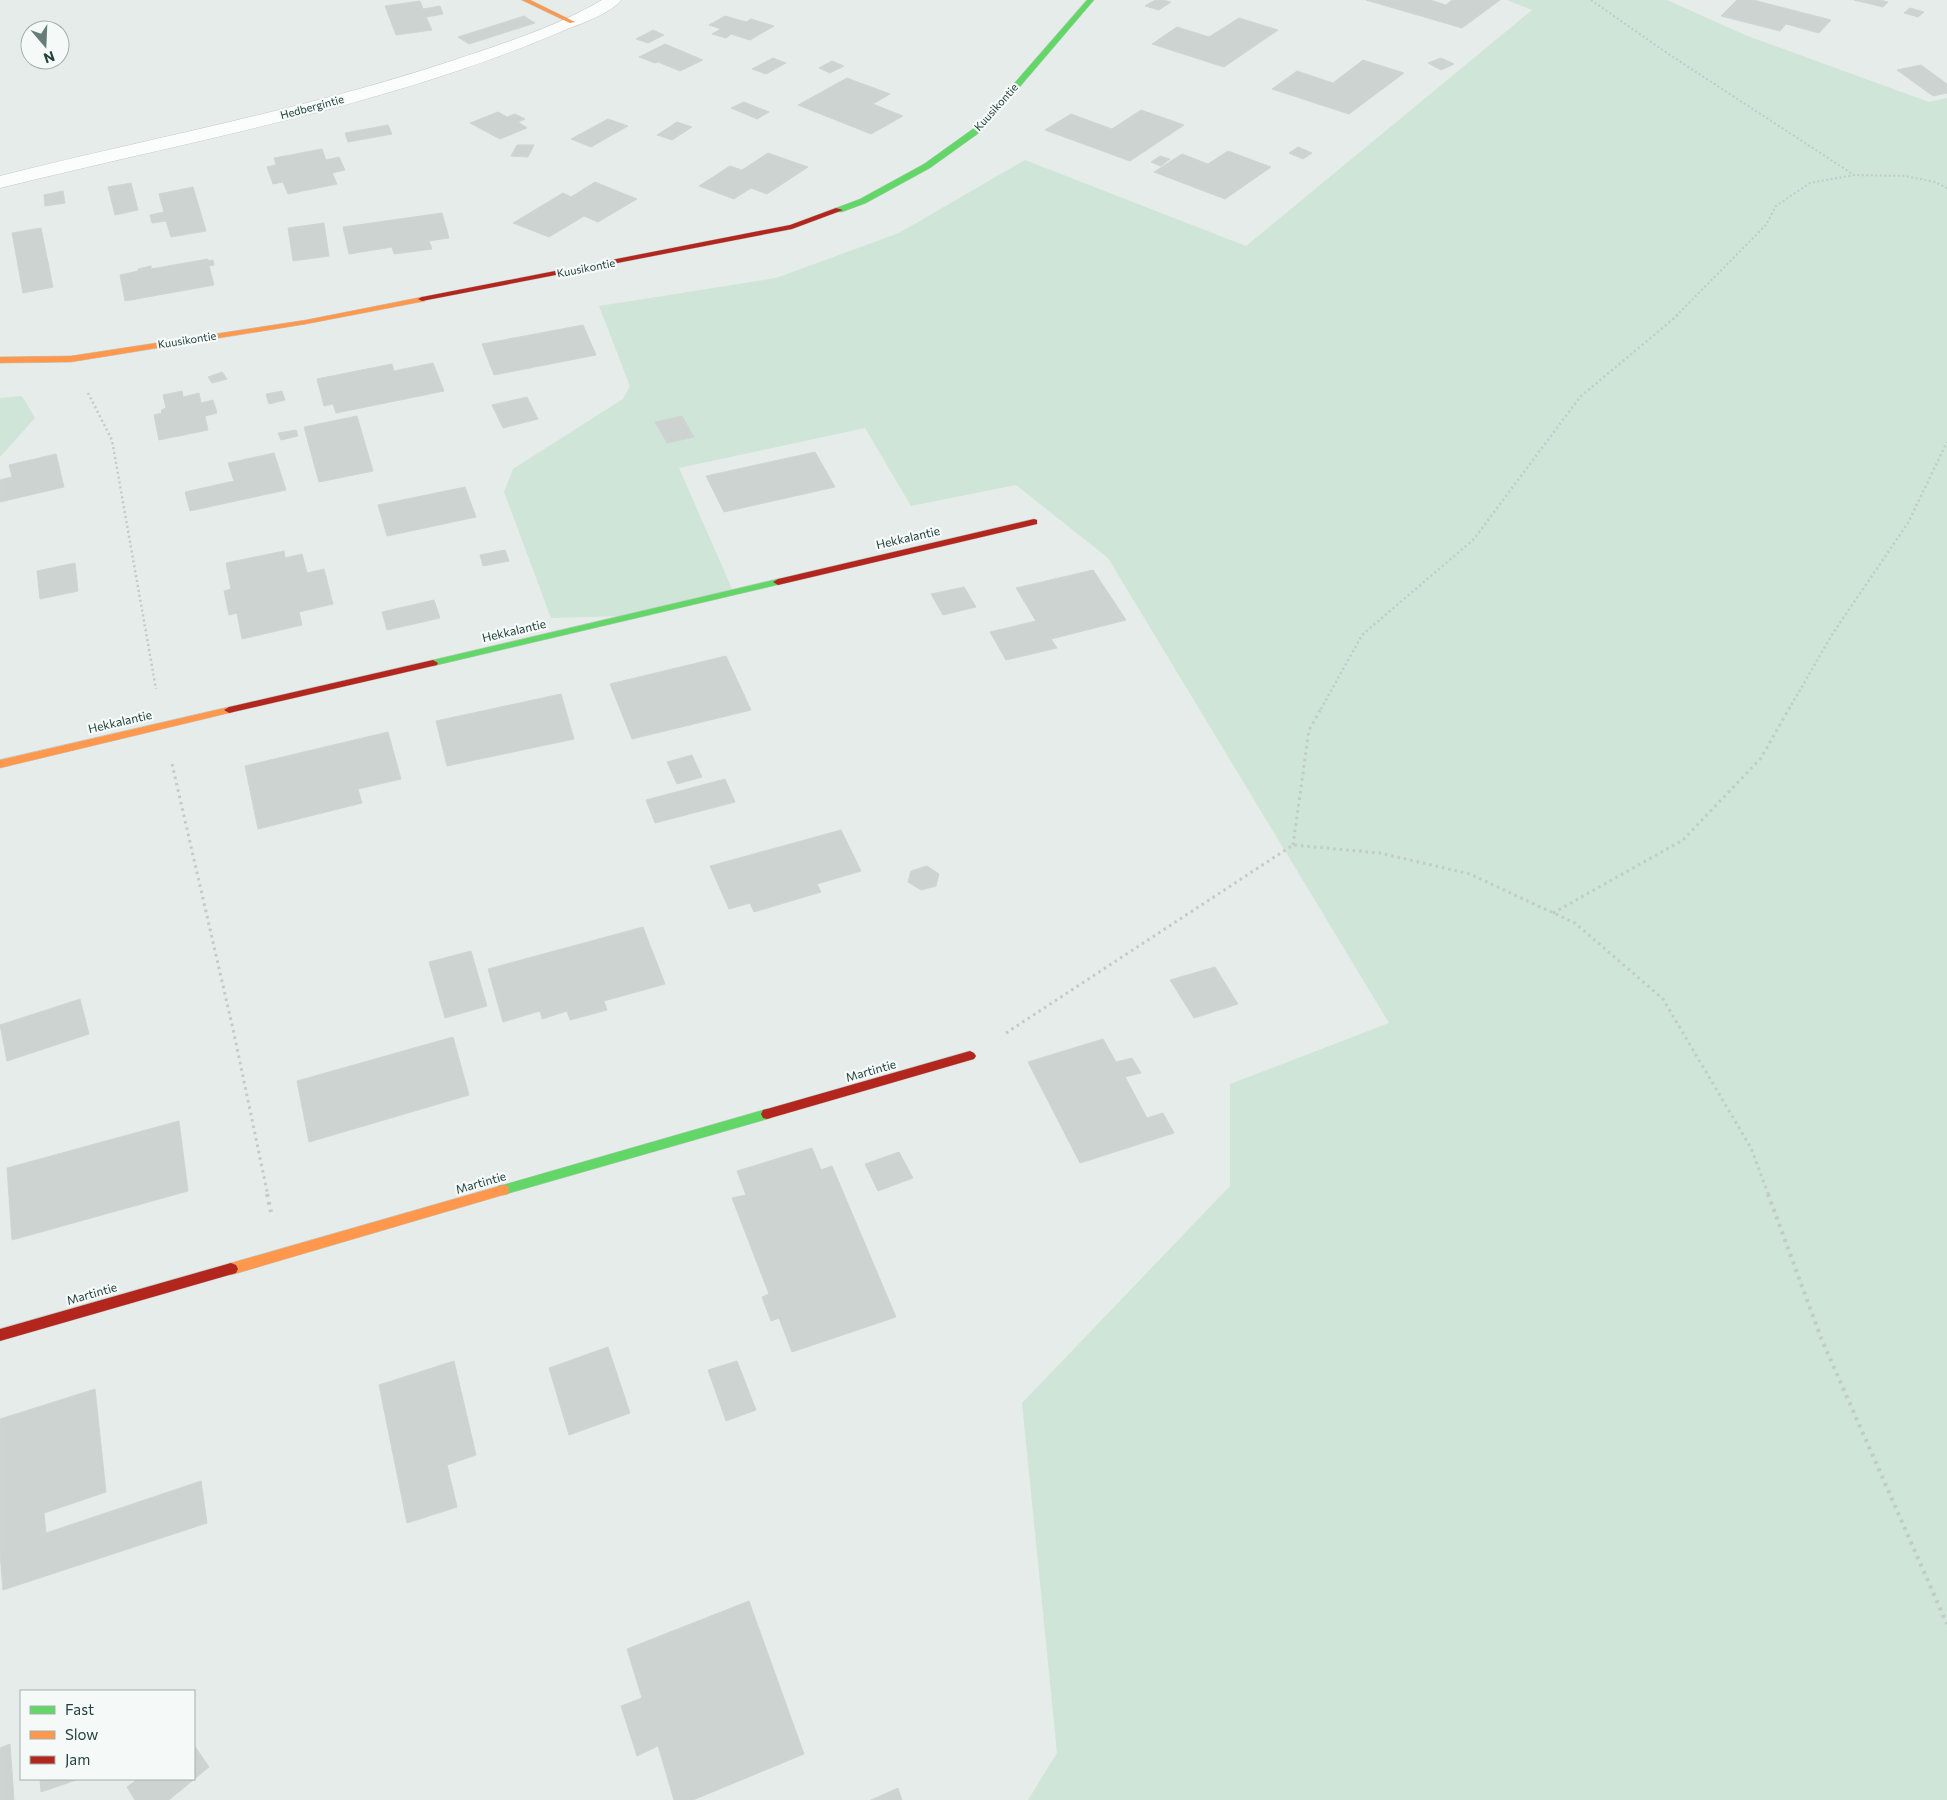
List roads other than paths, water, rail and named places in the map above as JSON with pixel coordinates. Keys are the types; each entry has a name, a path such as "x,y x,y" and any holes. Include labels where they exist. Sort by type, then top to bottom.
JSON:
{"street":[{"path":"525,0 572,22"},
{"name":"Hedbergintie","path":"0,182 328,104 461,64 572,22 613,0"},
{"name":"Kuusikontie","path":"0,360 71,358 306,322 792,227 863,202 927,166 980,128 1091,0"},
{"name":"Hekkalantie","path":"0,764 1034,522"},
{"name":"Martintie","path":"0,1335 970,1056"}]}
